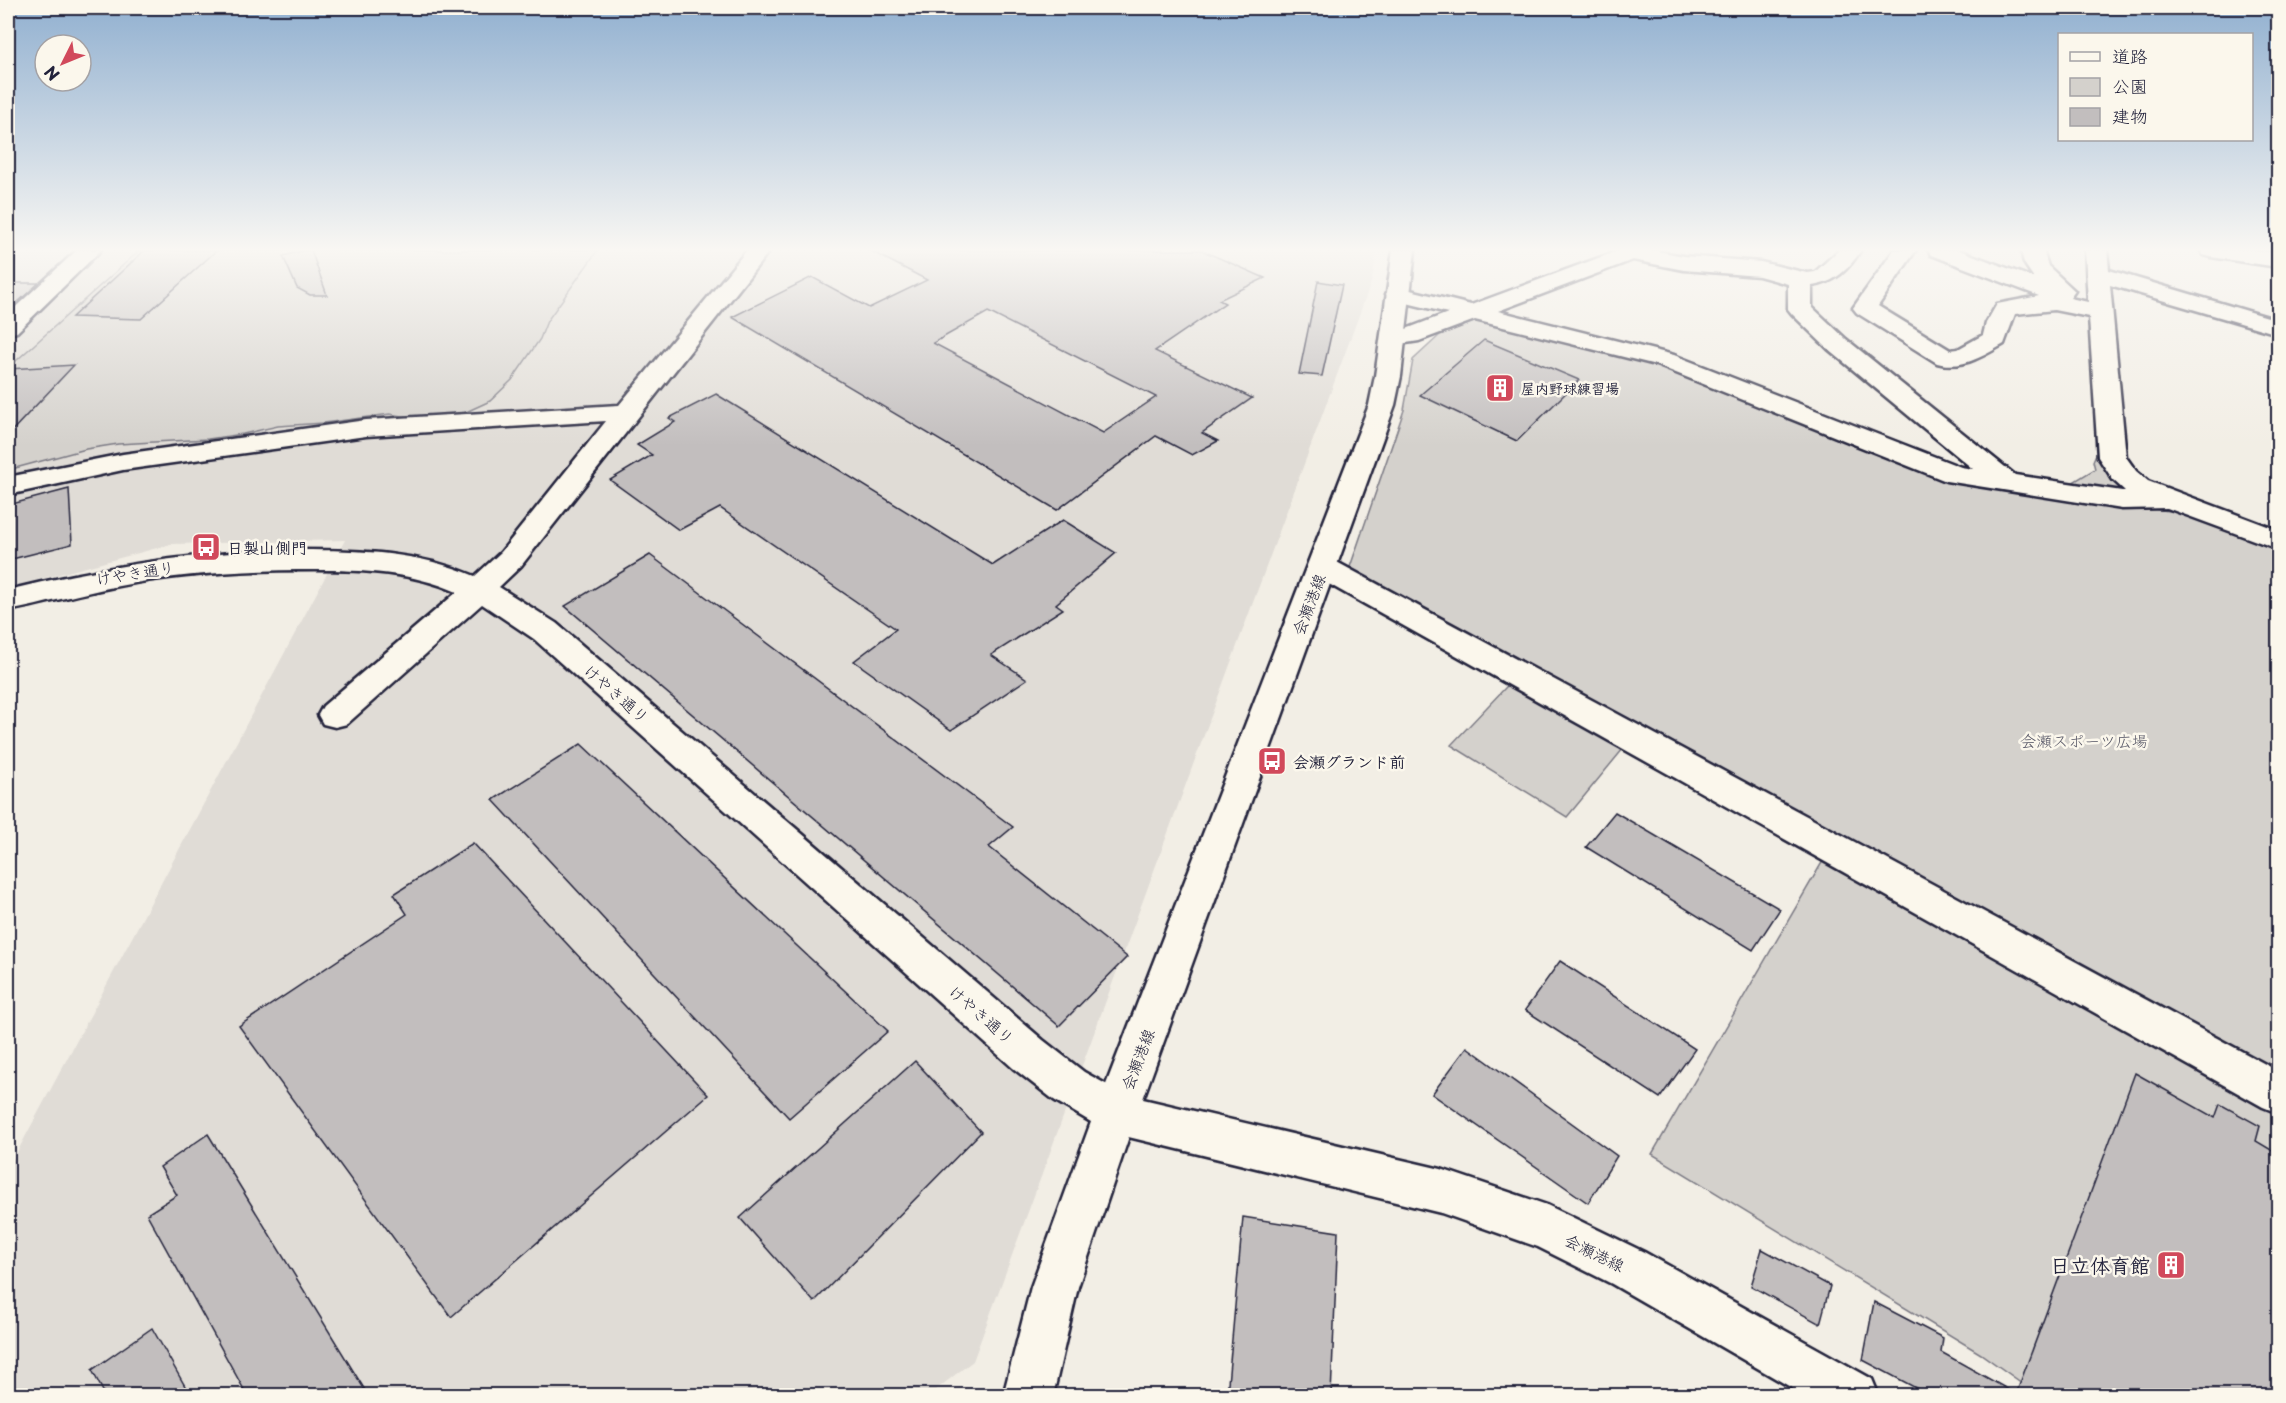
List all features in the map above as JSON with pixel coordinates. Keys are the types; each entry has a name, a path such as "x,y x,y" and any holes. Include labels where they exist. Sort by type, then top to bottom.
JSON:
{"street":[{"path":"8,327 20,315"},
{"path":"335,715 481,589 511,559 705,315"},
{"name":"会瀬港線","path":"1396,315 1382,405 1116,1113 1441,1191 1547,1228 1628,1268 1855,1395"},
{"path":"1394,338 1410,336 1463,315"},
{"path":"1491,315 1665,360 1956,476 2122,500 2168,499"},
{"path":"1807,315 1846,351 2007,483"},
{"path":"1877,315 1946,358 1964,356 1995,339 2002,315"},
{"path":"2093,315 2112,458 2126,478 2138,487 2278,540"},
{"path":"2246,315 2278,327"},
{"path":"8,486 123,462 366,428 627,411"},
{"name":"けやき通り","path":"8,601 64,585 152,568 198,563 284,560 347,560 404,566 445,575 481,589 545,631 1028,1054 1069,1086 1116,1113"},
{"path":"1322,567 2278,1093"},
{"path":"1028,1395 1047,1304 1116,1113"}],"shaded area":[{"path":"8,315 1359,315 973,1361 929,1395 8,1395 8,1169 345,540 172,544 8,588"}],"green space":[{"path":"67,315 551,315 540,339 512,380 490,401 453,418 413,418 390,414 324,423 278,426 208,439 118,444 86,449 8,470 8,368"},
{"name":"会瀬スポーツ広場","path":"1484,318 1664,363 1955,481 2179,512 2278,549 2278,1395 2039,1395 1981,1354 1652,1154 1834,842 1637,732 1567,817 1451,745 1524,668 1349,570 1404,410 1413,360 1440,335"},
{"path":"2096,454 2105,456 2123,494 2065,487 2095,469 2093,461"}],"building":[{"path":"74,315 145,315 141,319 72,317"},
{"path":"982,315 933,343 1103,433 1156,397 995,315 1207,315 1155,351 1252,398 1202,433 1218,441 1192,455 1156,436 1057,510 732,317"},
{"path":"1311,315 1335,315 1322,376 1299,374"},
{"name":"屋内野球練習場","path":"1484,340 1579,380 1517,441 1420,395"},
{"path":"74,365 8,435 8,369"},
{"path":"716,394 993,565 1063,520 1116,553 1056,604 1063,609 991,655 1027,679 951,730 854,661 896,629 720,508 679,530 610,480 652,455 637,445 675,422 669,418"},
{"path":"69,489 72,544 8,560 8,505"},
{"path":"650,555 1013,827 989,847 1127,957 1059,1026 565,606"},
{"path":"581,744 888,1031 789,1118 493,800"},
{"path":"1615,812 1780,909 1753,950 1586,847"},
{"path":"473,843 708,1095 451,1317 239,1026 407,914 394,894"},
{"path":"1560,961 1695,1049 1660,1098 1525,1010"},
{"path":"1467,1047 1617,1156 1588,1203 1432,1094"},
{"path":"915,1061 981,1132 814,1302 740,1218"},
{"name":"日立体育館","path":"2135,1073 2215,1118 2220,1104 2260,1126 2256,1141 2278,1154 2278,1395 1929,1395 1863,1360 1874,1302 1943,1338 1941,1352 2016,1394"},
{"path":"208,1134 368,1395 247,1395 147,1214 177,1195 160,1167"},
{"path":"1243,1217 1338,1232 1331,1395 1227,1395"},
{"path":"1762,1249 1830,1286 1820,1324 1751,1286"},
{"path":"152,1328 190,1395 105,1395 92,1370"}],"place":[{"name":"屋内野球練習場","path":"1500,388"},
{"name":"日製山側門","path":"206,547"},
{"name":"会瀬グランド前","path":"1272,761"},
{"name":"日立体育館","path":"2171,1265"}]}
